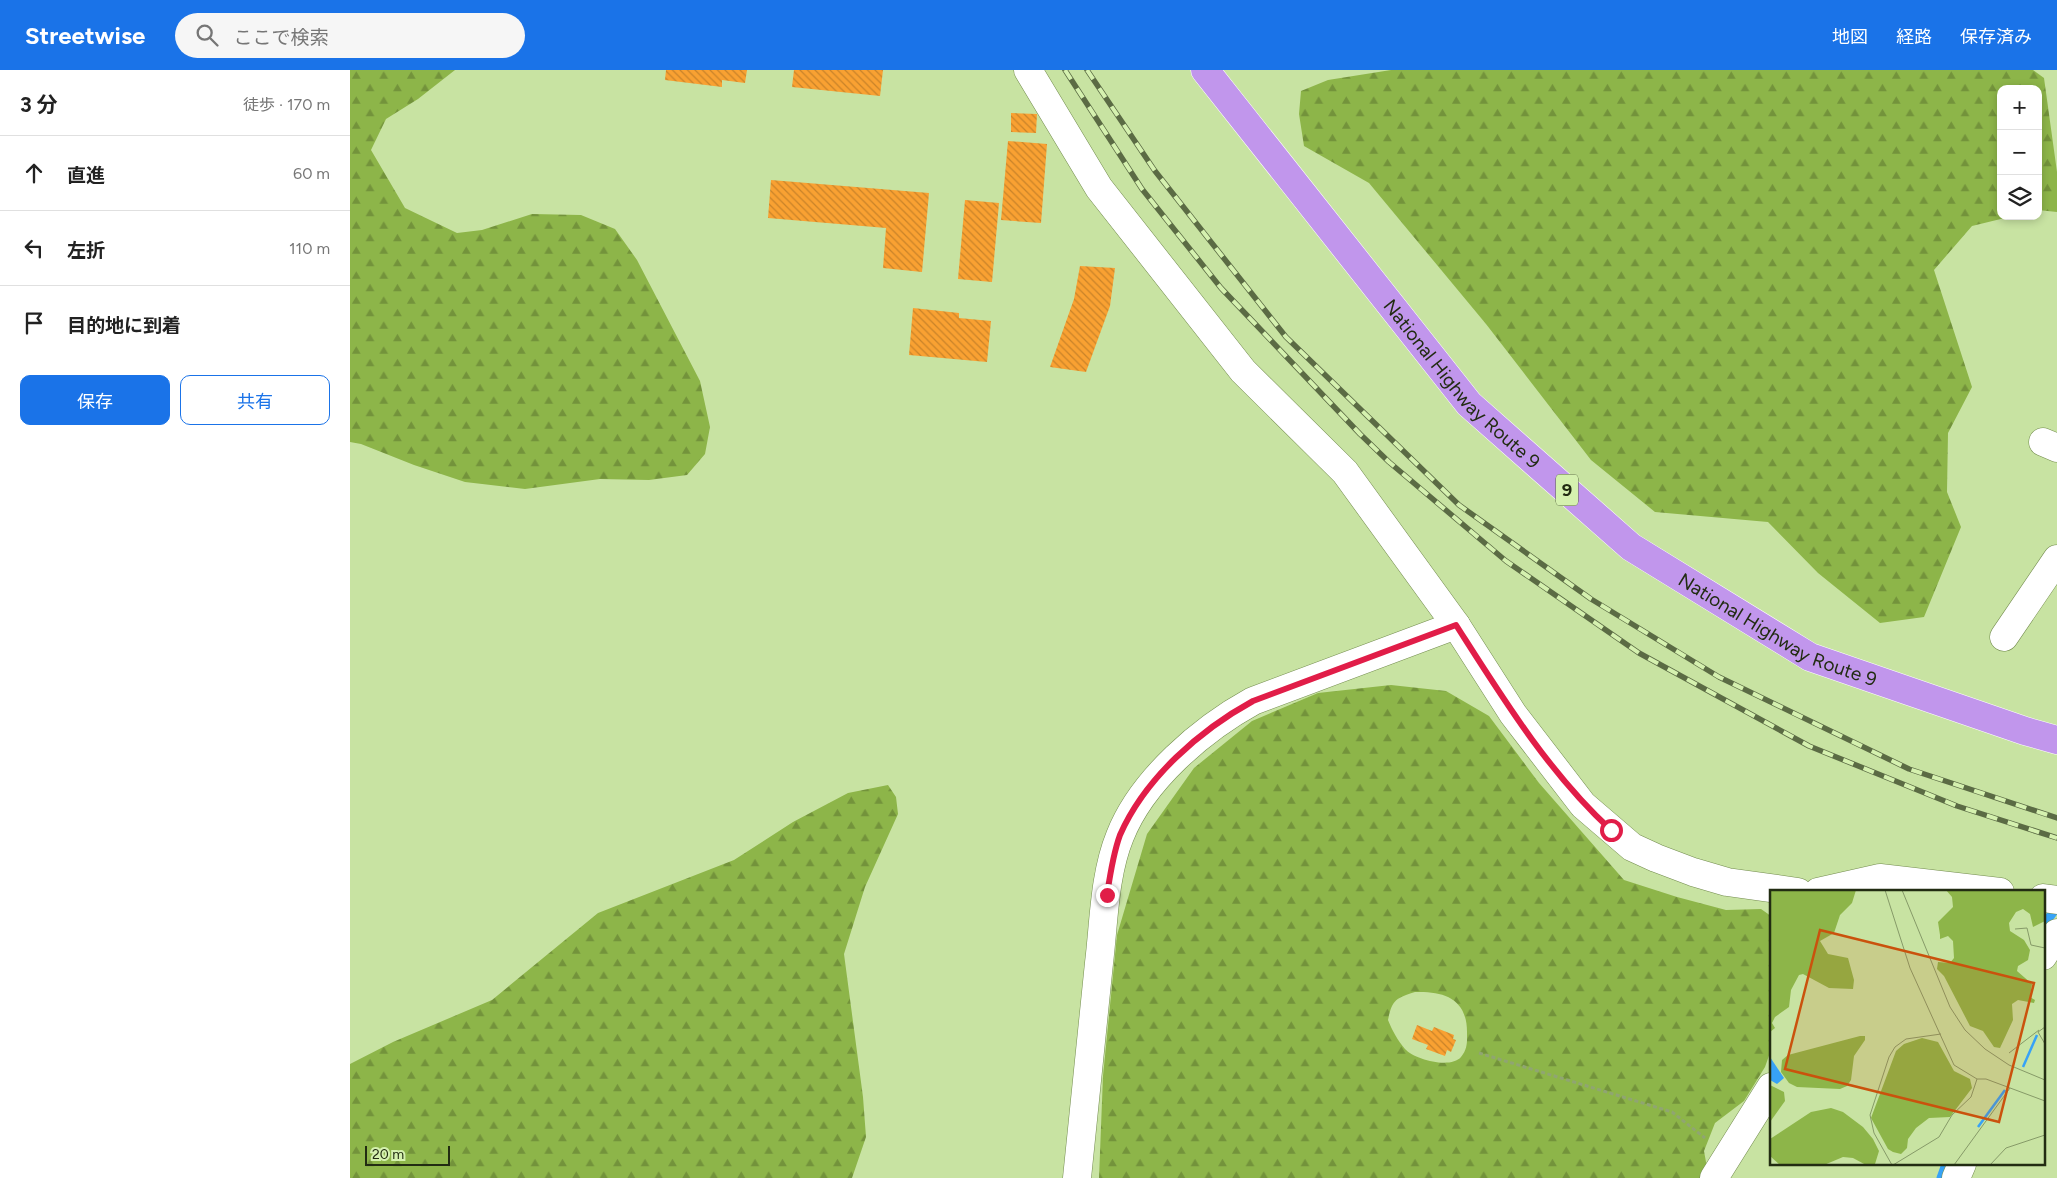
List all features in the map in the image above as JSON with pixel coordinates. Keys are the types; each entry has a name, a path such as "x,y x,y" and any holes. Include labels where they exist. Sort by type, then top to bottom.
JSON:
{"highway":[{"name":"National Highway Route 9","path":"1205,70 1469,404 1631,546 1810,657 2025,732 2057,740"}],"street":[{"path":"1028,70 1099,188 1243,371 1345,472 1456,625 1513,714 1583,805 1632,846 1693,872 1726,882 1784,890"},
{"path":"2004,637 2057,559"},
{"path":"1077,1178 1107,895 1120,837 1131,813 1179,754 1205,731 1229,714 1253,701 1456,625"},
{"path":"1827,890 1880,878 1983,890"},
{"path":"2044,954 2057,933"},
{"path":"1721,1167 1770,1089"},
{"path":"1956,1178 1961,1166"}],"path":[{"path":"1479,1053 1672,1112 1721,1167"}],"green space":[{"path":"350,70 455,70 418,99 386,119 371,150 405,208 457,233 482,230 532,214 581,215 615,229 637,260 700,381 710,427 705,454 687,475 649,480 600,479 525,489 465,482 414,465 361,444 350,442"},
{"path":"1391,70 2033,70 2044,78 2057,172 2057,212 2042,210 2042,85 1997,85 1997,220 1972,226 1934,270 1972,387 1948,433 1947,492 1961,527 1924,617 1880,623 1818,573 1768,522 1655,512 1591,460 1486,324 1369,183 1304,146 1299,114 1301,91 1328,80"},
{"path":"1391,685 1446,691 1489,716 1539,783 1624,880 1726,910 1761,909 1770,915 1770,1053 1765,1067 1744,1101 1715,1123 1704,1151 1708,1173 1705,1178 1099,1178 1103,1076 1117,935 1147,834 1194,768 1252,721 1318,693","holes":["1415,992 1444,995 1458,1004 1466,1020 1467,1045 1461,1057 1456,1061 1433,1062 1410,1053 1395,1035 1388,1020 1391,1008 1399,998"]},
{"path":"888,785 896,797 898,814 865,887 844,954 863,1097 866,1137 852,1178 350,1178 350,1064 393,1042 492,1000 598,913 734,860 793,822 848,793"}],"building":[{"path":"666,70 747,70 745,83 722,80 722,87 665,80"},
{"path":"794,70 883,70 880,96 792,87"},
{"path":"1011,113 1037,114 1036,133 1011,132"},
{"path":"1008,141 1047,144 1041,223 1001,220"},
{"path":"771,180 929,193 922,272 883,268 886,228 768,218"},
{"path":"965,200 999,203 992,282 958,279"},
{"path":"1080,266 1115,268 1110,306 1086,372 1050,367 1074,299"},
{"path":"913,308 959,313 959,318 991,321 987,362 909,355"},
{"path":"1417,1025 1432,1031 1434,1027 1454,1035 1453,1039 1456,1040 1451,1052 1447,1050 1445,1056 1426,1049 1428,1045 1412,1039"}],"waterway":[{"path":"2044,925 2057,907"},
{"path":"1941,1178 1945,1166"}],"railway":[{"path":"1065,70 1142,189 1221,288 1389,462 1506,561 1639,653 1809,746 1957,806 2057,838"},
{"path":"1087,70 1155,171 1286,337 1459,505 1591,599 1719,677 1909,769 2057,818"}],"route":[{"path":"1107,895 1113,861 1120,837 1131,813 1160,775 1179,754 1205,731 1229,714 1253,701 1456,625 1513,714 1583,805 1611,830"}]}
